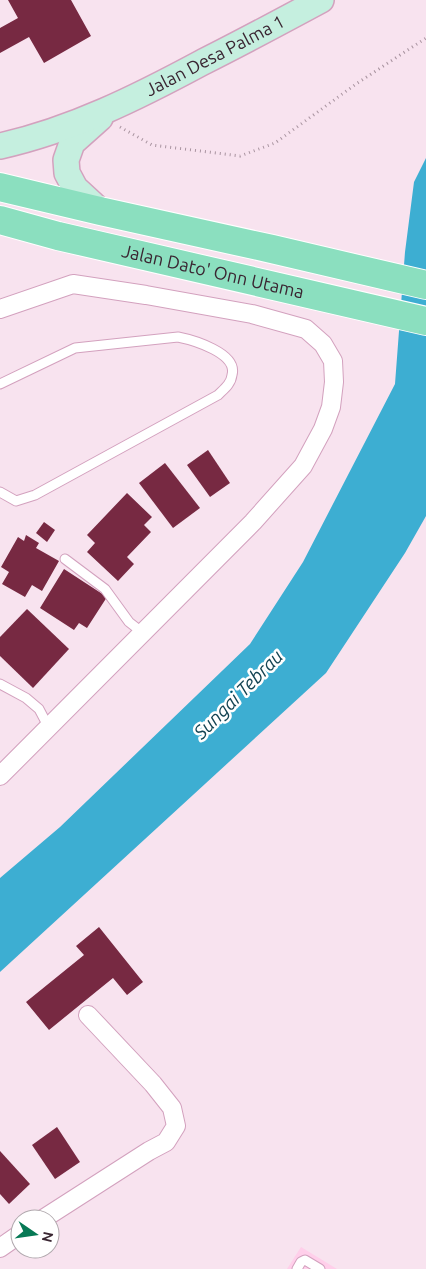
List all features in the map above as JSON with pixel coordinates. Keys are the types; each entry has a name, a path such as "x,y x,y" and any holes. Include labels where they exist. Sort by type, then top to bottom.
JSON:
{"main road":[{"name":"Jalan Dato' Onn Utama","path":"0,187 426,285"},
{"name":"Jalan Dato' Onn Utama","path":"0,220 58,236 426,321"}],"street":[{"name":"Jalan Desa Palma 1","path":"0,146 107,111 144,94 321,0"},
{"name":"Jalan Desa Palma 1","path":"100,211 75,188 67,173 66,160 72,143 107,111"},
{"path":"0,309 73,284 252,314 306,329 322,344 332,361 334,382 331,407 323,429 303,466 253,522 0,776"},
{"path":"59,1209 166,1142 176,1126 172,1108 153,1084 88,1015"}],"lane":[{"path":"0,384 75,348 178,337 193,340 212,348 224,356 231,366 233,374 228,386 218,394 35,496 16,501 0,492"},
{"path":"65,559 105,589 129,622 143,633"},
{"path":"0,684 26,698 39,709 49,728"},
{"path":"296,1269 305,1260 320,1269"}],"path":[{"path":"107,111 118,125 152,145 240,156 275,143 356,84 426,38"}],"shaded area":[{"path":"301,1247 337,1269 287,1269"}],"water":[{"name":"Sungai Tebrau","path":"426,158 426,516 405,553 326,673 0,972 0,878 60,827 250,644 303,562 395,384 405,252 414,182"}],"building":[{"path":"8,0 71,0 91,36 44,63 29,37 0,53 0,28 18,18"},
{"path":"208,450 230,483 210,497 187,465"},
{"path":"165,463 200,508 173,528 139,483"},
{"path":"127,493 152,517 144,525 151,532 127,557 134,564 118,581 87,552 95,543 87,535"},
{"path":"44,522 55,530 47,542 36,533"},
{"path":"26,535 39,543 36,548 59,561 42,591 32,585 25,597 2,584 9,572 1,567 18,537 24,541"},
{"path":"64,569 107,597 87,628 79,623 74,630 40,608"},
{"path":"27,609 69,649 33,688 0,656 0,637"},
{"path":"99,927 143,982 127,995 113,978 49,1030 26,1002 84,955 76,946"},
{"path":"57,1127 80,1162 55,1179 32,1145"},
{"path":"0,1151 30,1184 9,1204 0,1194"}]}
